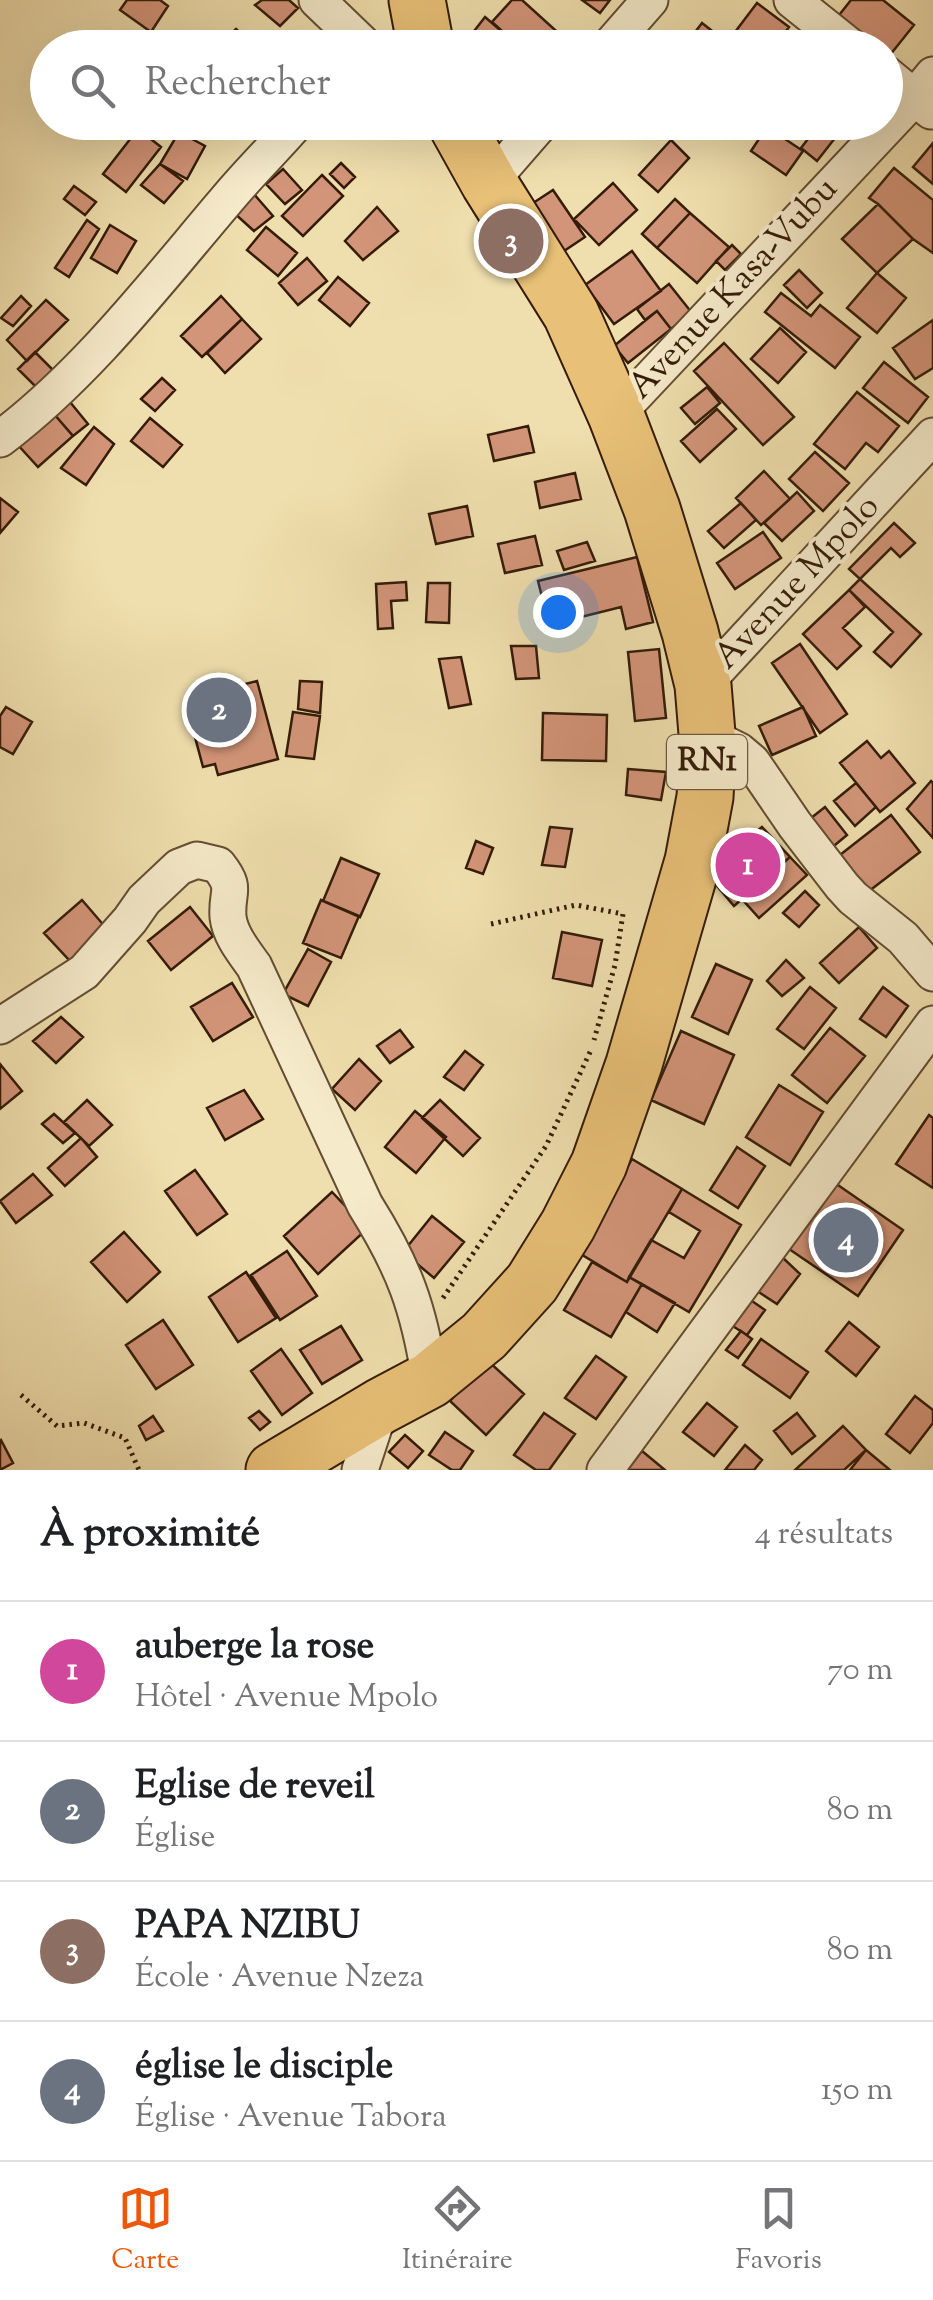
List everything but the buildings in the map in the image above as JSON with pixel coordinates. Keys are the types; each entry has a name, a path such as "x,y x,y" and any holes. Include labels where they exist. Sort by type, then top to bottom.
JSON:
{"highway":[{"path":"417,0 423,30"},
{"name":"RN1","path":"274,1470 381,1406 426,1355 484,1336 532,1283 599,1164 634,1064 693,862 705,797 708,746 703,686 652,509 616,414 571,314 466,140"}],"street":[{"path":"317,0 349,30"},
{"path":"624,30 650,0"},
{"path":"792,0 830,30"},
{"path":"903,83 927,95"},
{"name":"Avenue Kasa-Vubu","path":"903,120 927,95"},
{"path":"0,439 115,331 281,140"},
{"path":"489,183 526,140"},
{"name":"Avenue Kasa-Vubu","path":"616,414 883,140"},
{"name":"Avenue Mpolo","path":"703,686 933,436"},
{"path":"708,746 725,744 752,762 794,825 842,886 902,938 933,973"},
{"path":"0,1026 84,972 144,900 179,868 198,860 218,864 229,878 228,918 234,936 254,966 365,1205 409,1286 426,1355"},
{"path":"605,1470 933,1024"},
{"path":"360,1470 381,1406"}],"path":[{"path":"426,1355 546,1146 590,1054 615,965 623,914 576,905 491,924"},
{"path":"20,1395 57,1426 84,1423 125,1438 139,1470"}],"place":[{"name":"PAPA NZIBU","path":"511,241"},
{"name":"Eglise de reveil","path":"219,710"},
{"name":"auberge la rose","path":"748,865"},
{"name":"église le disciple","path":"846,1240"}]}
